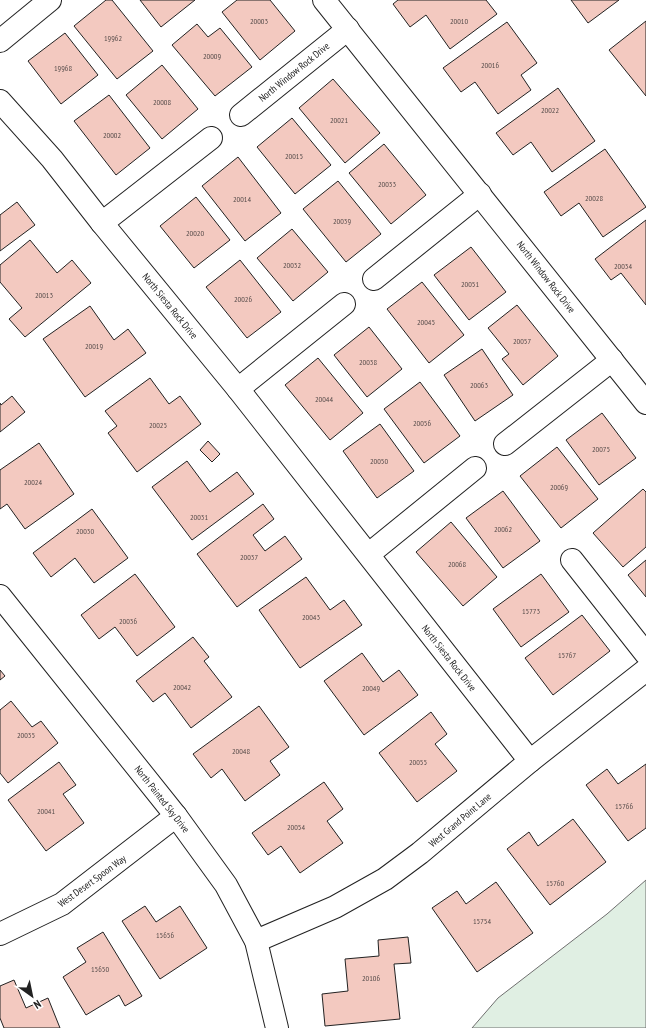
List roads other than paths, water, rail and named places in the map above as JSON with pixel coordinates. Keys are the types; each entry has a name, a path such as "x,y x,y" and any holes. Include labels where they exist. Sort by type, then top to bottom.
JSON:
{"street":[{"path":"0,41 50,0"},
{"name":"North Window Rock Drive","path":"324,0 646,403"},
{"name":"North Window Rock Drive","path":"241,115 348,29"},
{"name":"North Siesta Rock Drive","path":"0,101 52,159 102,223 238,389 530,760"},
{"path":"102,223 211,138"},
{"path":"374,280 480,194"},
{"path":"238,389 344,304"},
{"path":"505,444 612,360"},
{"path":"368,554 475,468"},
{"path":"572,560 646,654"},
{"name":"North Painted Sky Drive","path":"0,596 176,816 226,885 256,942 277,1028"},
{"name":"West Grand Point Lane","path":"256,942 335,907 385,879 420,853 530,760 646,670"},
{"name":"West Desert Spoon Way","path":"0,934 62,904 176,816"}]}
